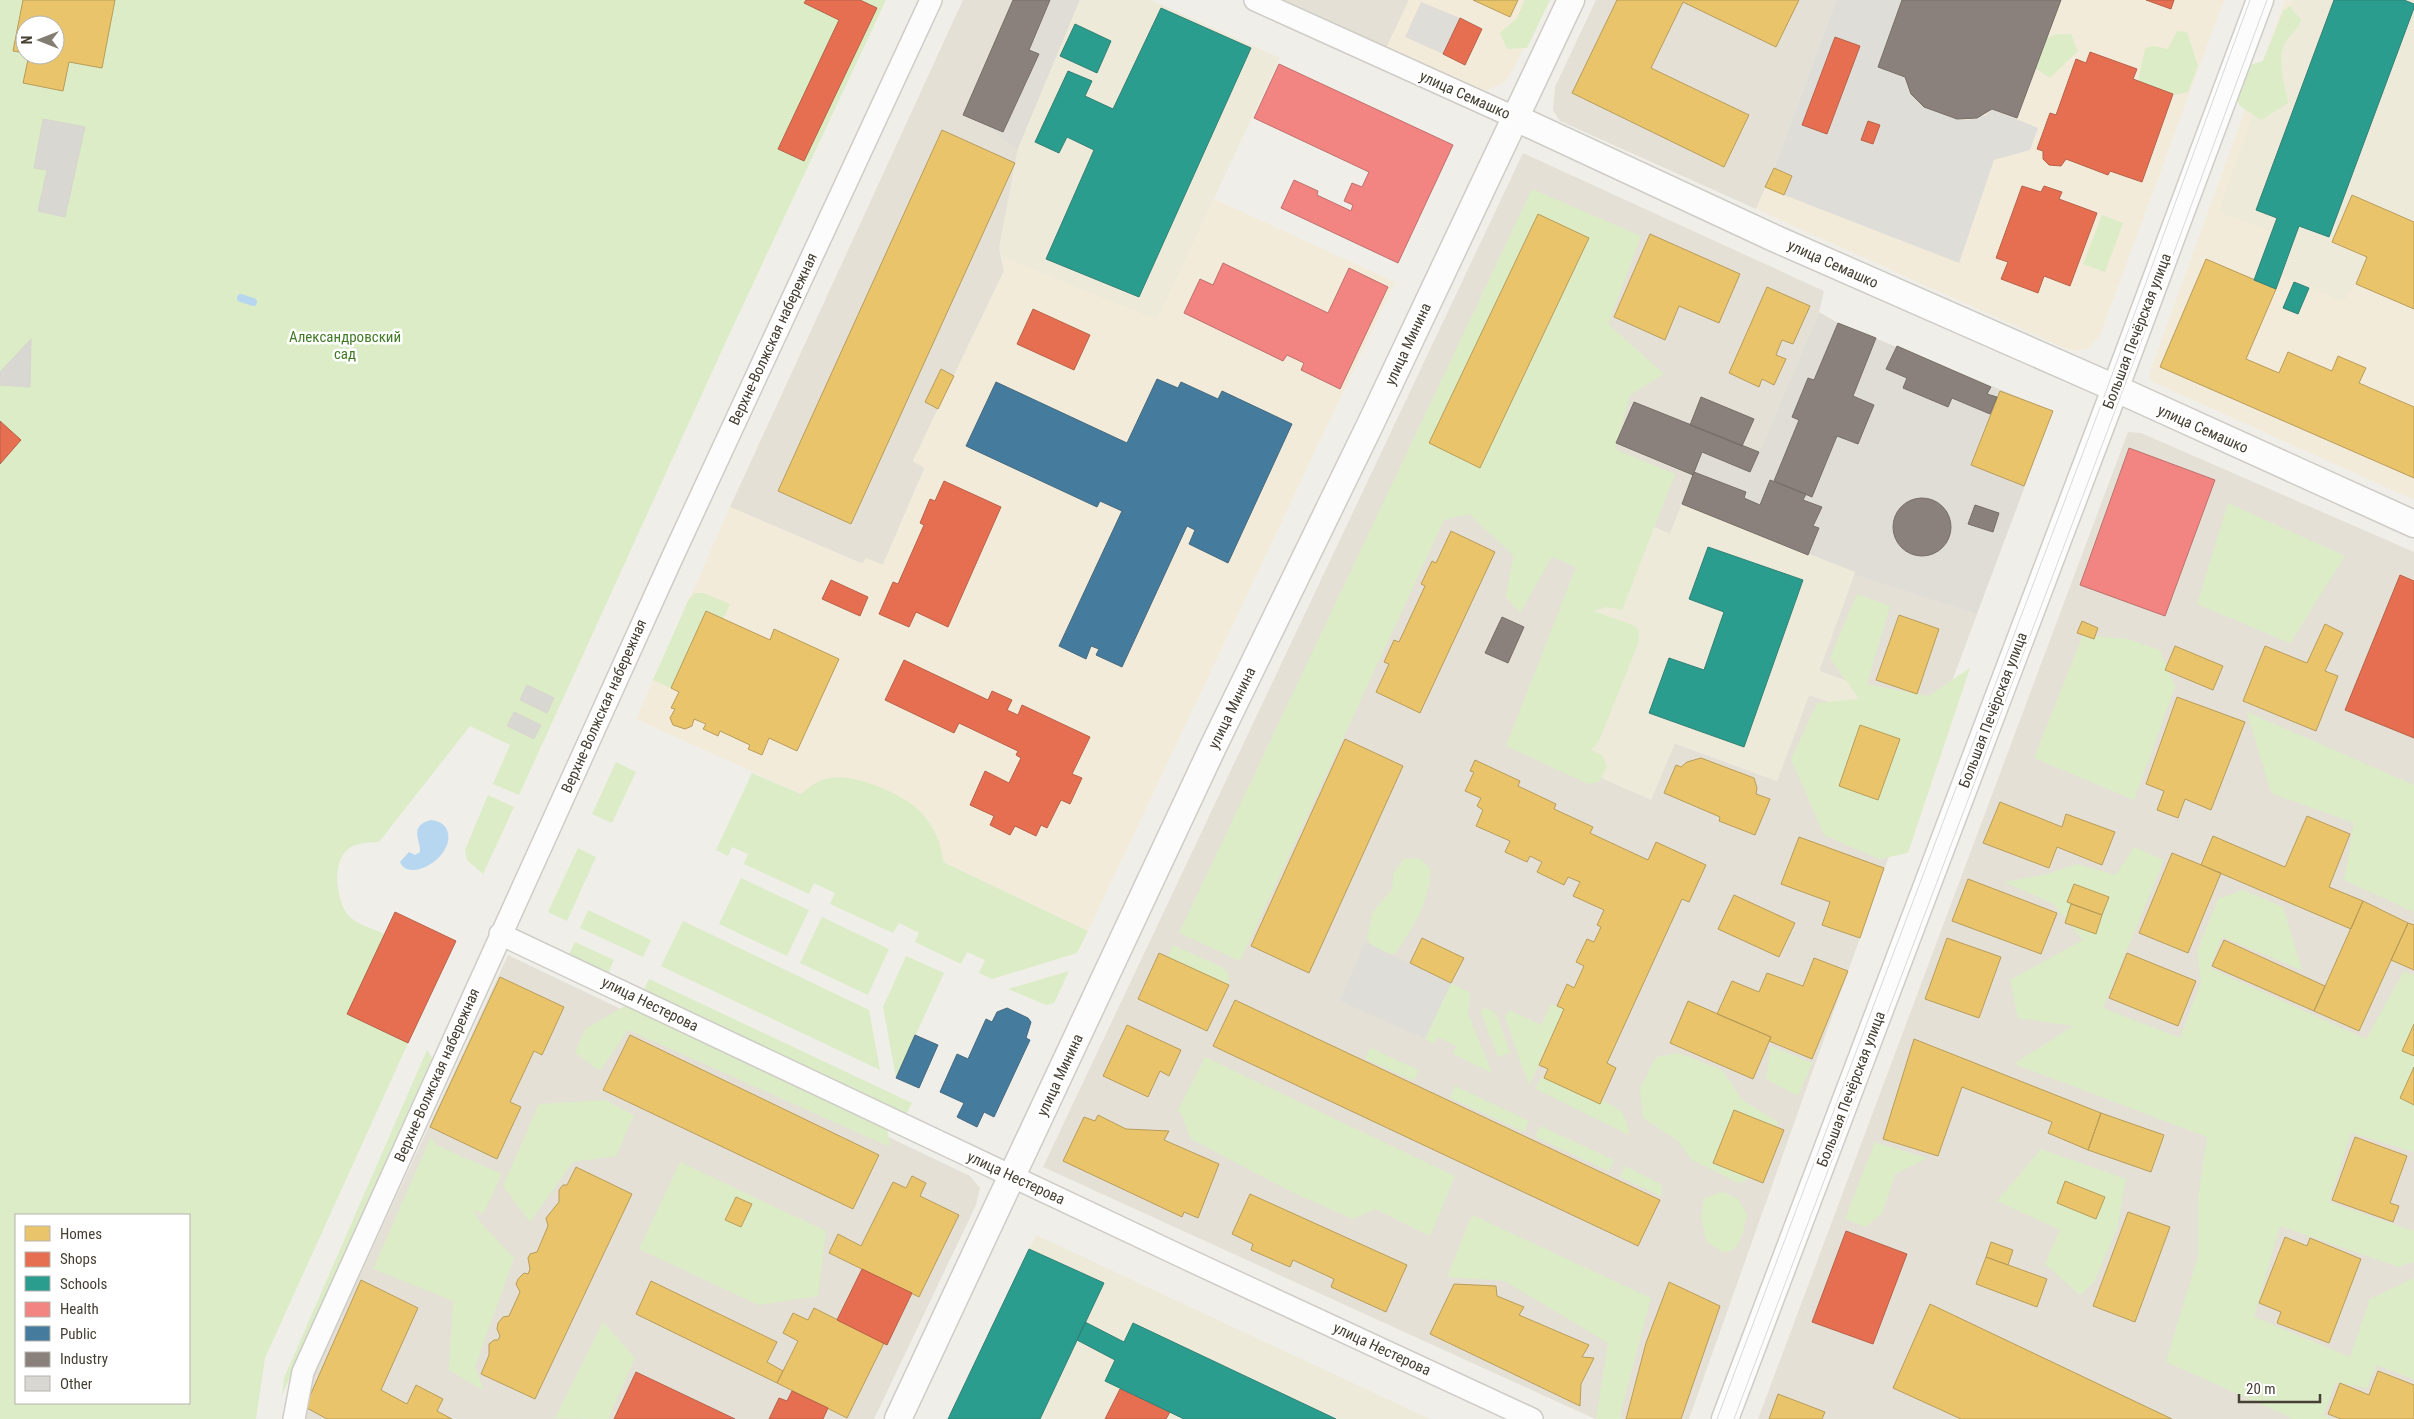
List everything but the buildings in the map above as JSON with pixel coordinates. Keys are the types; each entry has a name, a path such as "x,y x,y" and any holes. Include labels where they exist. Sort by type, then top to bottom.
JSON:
{"street":[{"name":"Верхне-Волжская набережная","path":"294,1419 303,1372 672,558 931,0"},
{"name":"улица Семашко","path":"1255,0 1516,118 1776,239 2116,389 2414,524"},
{"name":"улица Минина","path":"898,1419 1213,747 1571,0"},
{"name":"Большая Печёрская улица","path":"1725,1419 2116,389 2260,0"},
{"name":"улица Нестерова","path":"500,934 1532,1419"}],"shaded area":[{"path":"963,0 1013,0 963,115 982,122 1018,149 999,248 1004,271 913,461 925,467 883,565 863,564 730,507"},
{"path":"1013,0 1080,0 1018,149 1042,162 999,248 1018,150 982,122 963,115"},
{"path":"1080,0 1151,0 1280,58 1157,320 1002,257 999,248 1018,149"},
{"path":"1280,0 1409,0 1386,49"},
{"path":"1409,0 1547,0 1514,68 1504,83 1487,90 1473,88 1386,49"},
{"path":"1596,0 1836,0 1774,168 1756,209 1560,121 1553,110 1555,87"},
{"path":"1836,0 2224,0 2100,335 2089,348 2076,351 2062,347 1756,209 1774,168"},
{"path":"1836,0 1902,0 1878,67 1905,77 1911,94 1924,107 1957,119 1968,120 1986,115 1992,109 2038,128 2030,150 1994,160 1959,263 1784,195 1792,176 1774,168","holes":["1835,37 1860,46 1827,134 1802,125","1868,121 1880,126 1873,144 1862,140"]},
{"path":"2285,0 2414,0 2414,500 2151,381 2149,374"},
{"path":"2293,0 2414,0 2414,309 2356,284 2343,302 2281,276 2254,280 2272,232 2218,212"},
{"path":"1421,2 1460,18 1443,54 1405,37"},
{"path":"1523,153 1824,291 1819,312 1759,452 1634,402 1617,443 1693,475 1670,534 1606,507 1674,743 1777,781 1809,695 1931,738 1689,1419 1595,1419 1043,1167"},
{"path":"1214,199 1395,282 1088,931 797,792 636,719 730,507 862,564 866,558 883,565 925,468 913,461 1004,271 1002,257 1157,319"},
{"path":"1819,312 1838,323 2053,411 1977,614 1854,574 1682,504 1693,475 1616,443 1634,402 1759,452"},
{"path":"2128,432 2141,433 2414,552 2414,1419 1758,1419"},
{"path":"1682,504 1855,572 1819,671 1940,714 1931,738 1809,695 1777,781 1675,743 1651,800 1522,743 1605,507 1670,534"},
{"path":"1855,572 1977,614 1940,714 1819,671"},
{"path":"1365,942 1451,983 1425,1039 1340,1001"},
{"path":"508,955 970,1176 980,1188 976,1205 874,1419 305,1419 296,1414"},
{"path":"1036,1235 1430,1419 948,1419"}],"green space":[{"name":"Александровский сад","path":"0,0 886,0 728,337 519,795 493,784 510,745 470,726 379,842 353,846 342,857 337,875 339,894 345,911 357,922 385,934 348,1014 408,1043 265,1358 256,1419 0,1419"},
{"path":"1525,0 1550,0 1527,48 1507,49 1500,33 1517,18"},
{"path":"2290,6 2301,20 2283,47 2281,62 2288,103 2261,120 2240,106 2233,89 2244,67 2263,61 2283,11"},
{"path":"2177,31 2187,32 2198,66 2188,92 2156,99 2138,81 2145,48 2154,46 2168,49"},
{"path":"2056,34 2071,34 2078,51 2050,78 2033,67 2046,39"},
{"path":"1532,189 1641,236 1608,324 1664,374 1630,395 1615,449 1675,474 1622,610 1607,607 1594,611 1635,626 1639,631 1638,644 1599,741 1591,750 1602,755 1607,766 1599,782 1588,784 1506,746 1576,567 1552,557 1520,613 1506,597 1513,555 1469,514 1444,520 1240,961 1179,933"},
{"path":"2102,215 2123,223 2105,272 2083,264"},
{"path":"2228,503 2345,556 2290,643 2197,604"},
{"path":"695,593 703,593 730,604 723,619 706,611 671,688 653,680 689,599"},
{"path":"1857,594 1890,606 1867,684 1928,696 1970,668 1908,853 1879,859 1824,835 1791,759 1817,703 1859,699 1830,658"},
{"path":"2083,635 2128,639 2160,650 2175,687 2134,800 2034,758"},
{"path":"2247,712 2414,785 2414,912 2344,880 2354,823 2271,793"},
{"path":"616,762 636,772 612,823 592,814"},
{"path":"752,773 801,794 822,780 840,777 878,786 902,798 920,811 929,822 939,841 943,862 1088,931 1077,953 992,979 979,973 985,960 967,952 961,964 915,942 919,933 899,923 893,933 830,904 835,893 814,883 809,894 744,864 748,854 732,847 728,856 716,850"},
{"path":"488,795 514,807 483,874 467,860 465,850"},
{"path":"2134,847 2164,860 2103,1008 2180,1038 2201,982 2197,951 2218,899 2243,890 2283,907 2302,970 2222,937 2210,968 2366,1039 2404,971 2414,975 2414,1152 2351,1133 2329,1202 2414,1231 2414,1262 2398,1267 2280,1226 2254,1317 2350,1357 2370,1299 2414,1278 2414,1380 2377,1365 2367,1388 2336,1383 2323,1415 2331,1419 2294,1419 2166,1362 2198,1256 2198,1198 2207,1137 2014,1064 2073,1026 2018,1018 2010,980 2083,940 2052,903 2004,882 2044,875 2077,864 2116,875"},
{"path":"578,848 596,857 567,921 548,912"},
{"path":"1405,858 1421,859 1431,870 1427,894 1420,914 1396,953 1378,955 1367,939 1372,913 1392,889 1394,872"},
{"path":"741,878 809,910 787,956 719,924"},
{"path":"588,910 651,940 643,957 580,928"},
{"path":"822,917 889,949 868,995 800,963"},
{"path":"683,921 869,1010 880,1070 661,966"},
{"path":"575,942 614,960 607,976 567,958"},
{"path":"1173,945 1224,968 1229,975 1229,985 1168,957"},
{"path":"906,956 944,973 896,1078 883,1007"},
{"path":"1069,971 1054,1003 1046,1005 1008,989"},
{"path":"649,979 912,1103 904,1118 642,993"},
{"path":"1451,983 1470,993 1468,1014 1492,1073 1453,1054 1456,1046 1438,1037 1434,1044 1425,1039"},
{"path":"630,1003 887,1125 890,1147 628,1030 600,1071 575,1053 585,1029"},
{"path":"1551,1004 1564,1009 1529,1086 1505,1017 1509,1010 1541,1025"},
{"path":"1483,1007 1496,1013 1510,1053 1498,1057 1481,1013"},
{"path":"1771,1046 1812,1063 1798,1096 1766,1079"},
{"path":"1370,1048 1419,1070 1414,1081 1365,1059"},
{"path":"427,1050 432,1058 282,1395 284,1378"},
{"path":"1679,1053 1722,1070 1742,1100 1778,1122 1763,1172 1739,1183 1692,1160 1677,1140 1643,1118 1640,1088 1656,1057"},
{"path":"1205,1057 1455,1176 1430,1236 1376,1209 1353,1219 1296,1194 1191,1139 1181,1113 1177,1112"},
{"path":"1541,1077 1600,1104 1602,1100 1618,1109 1627,1122 1629,1135 1536,1089"},
{"path":"1455,1086 1529,1121 1524,1132 1450,1098"},
{"path":"605,1100 634,1115 616,1156 573,1162 530,1222 503,1186 539,1104"},
{"path":"1540,1126 1614,1160 1609,1171 1535,1137"},
{"path":"431,1137 436,1145 502,1174 483,1214 473,1210 480,1222 514,1258 475,1367 484,1391 449,1370 453,1301 373,1269"},
{"path":"1875,1142 1927,1158 1895,1174 1883,1212 1866,1227 1845,1219"},
{"path":"2041,1149 2126,1179 2117,1229 2094,1282 2080,1295 2045,1264 2060,1230 1997,1201"},
{"path":"680,1162 826,1231 818,1296 758,1305 639,1249"},
{"path":"1625,1166 1660,1184 1661,1196 1620,1177"},
{"path":"1723,1192 1738,1199 1747,1214 1743,1233 1735,1249 1724,1253 1707,1242 1701,1218 1704,1198"},
{"path":"1472,1215 1651,1298 1620,1415 1621,1419 1596,1419 1608,1343 1505,1281 1447,1277"},
{"path":"603,1322 635,1358 608,1419 555,1418"}],"water":[{"path":"431,820 440,823 447,830 448,840 445,849 431,864 413,870 405,868 400,862 409,852 415,855 420,852 418,830 420,826"}],"waterway":[{"path":"241,298 253,302"}],"tram line":[{"path":"1717,1419 2095,421 2250,0"},
{"path":"1734,1419 2135,358 2267,0"}]}
